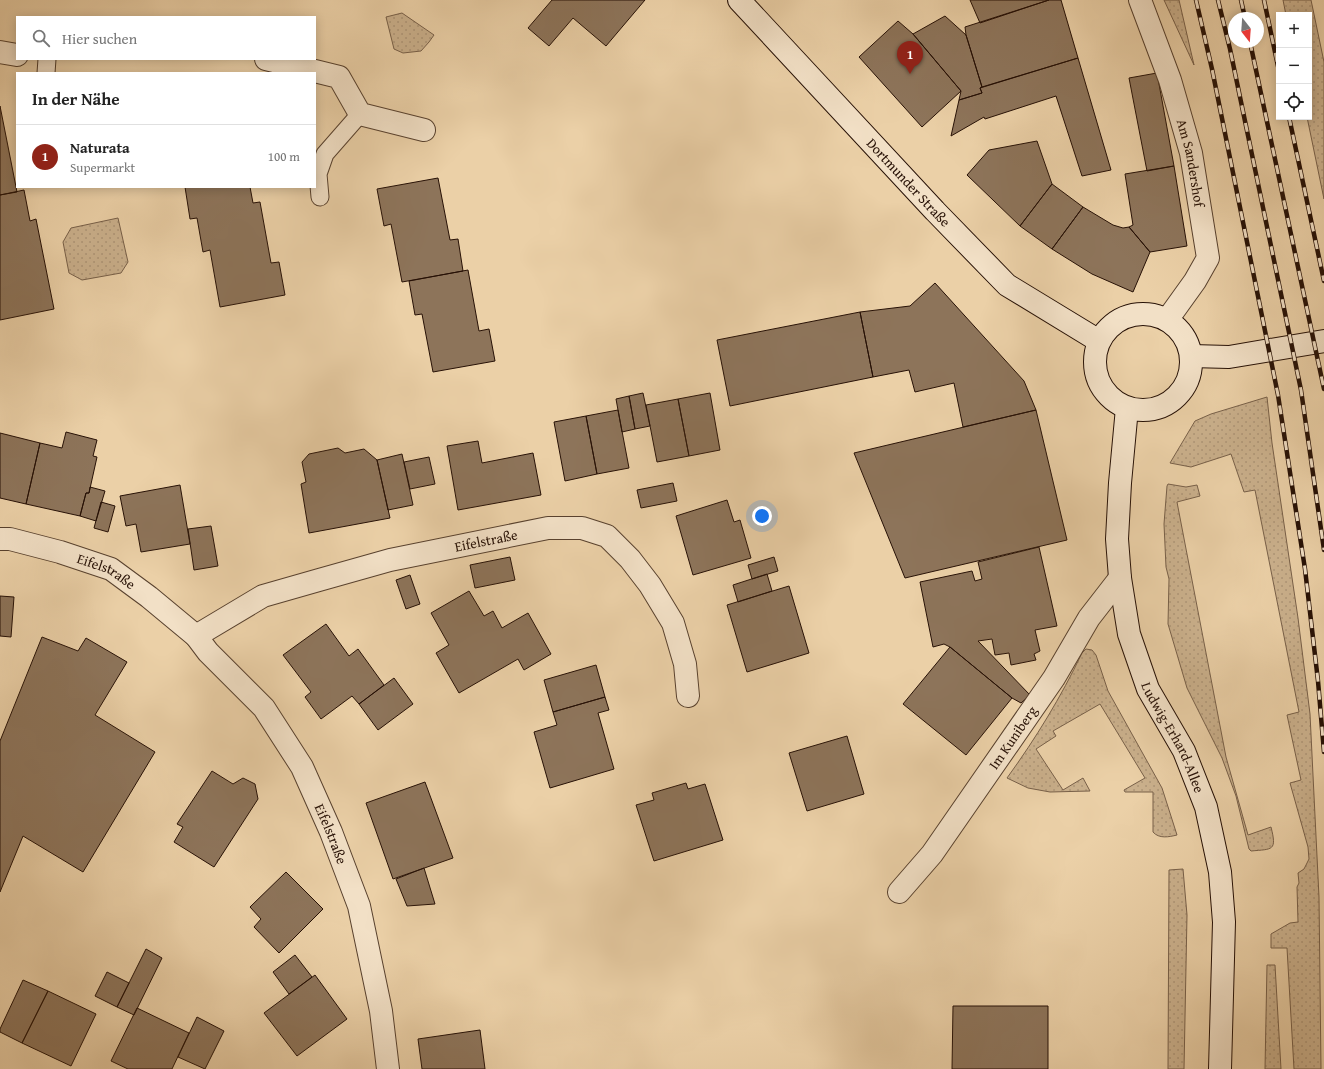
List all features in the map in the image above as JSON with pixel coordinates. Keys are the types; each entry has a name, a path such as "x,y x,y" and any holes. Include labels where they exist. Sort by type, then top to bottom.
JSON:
{"street":[{"name":"Dortmunder Straße","path":"739,0 935,212 1007,285 1099,341"},
{"name":"Am Sandershof","path":"1140,0 1170,80 1191,152 1208,258 1195,281 1167,320"},
{"path":"0,52 16,55"},
{"path":"270,60 339,77 360,114 424,130"},
{"path":"1136,314 1152,314 1167,320 1184,335 1191,356 1188,380 1173,400 1151,410 1126,408 1109,397 1098,380 1094,361 1099,341 1108,328 1121,318 1136,314"},
{"path":"1191,356 1229,357 1324,341"},
{"name":"Ludwig-Erhard-Allee","path":"1126,408 1117,539 1120,578 1129,634 1148,689 1184,751 1206,807 1220,872 1224,922 1220,1069"},
{"name":"Eifelstraße","path":"196,636 263,596 390,560 548,528 582,528 607,536 630,559 650,585 673,624 685,664 688,696"},
{"name":"Eifelstraße","path":"0,539 10,539 60,552 111,569 149,597 196,636 208,652 264,708 302,767 331,832 359,906 381,1011 388,1069"},
{"name":"Im Kuniberg","path":"899,892 932,854 1054,678 1090,618 1120,578"}],"lane":[{"path":"46,72 47,60"},
{"path":"320,197 318,174 325,154 360,114"}],"shaded area":[{"path":"1164,0 1179,0 1194,65"},
{"path":"1283,0 1311,0 1324,62 1324,199 1308,120 1312,120 1312,12 1285,12"},
{"path":"402,13 434,35 421,51 403,53 394,49 386,17"},
{"path":"118,218 128,262 121,273 82,280 69,273 63,242 71,228"},
{"path":"1267,397 1272,443 1298,618 1310,714 1319,897 1321,1069 1294,1069 1287,948 1271,948 1271,934 1290,923 1298,922 1298,873 1304,869 1309,859 1308,847 1290,783 1301,780 1287,715 1299,712 1255,490 1244,492 1231,454 1191,467 1170,463 1195,421 1211,414"},
{"path":"1168,484 1186,487 1197,485 1200,496 1177,502 1226,757 1248,835 1271,827 1274,841 1272,847 1269,849 1251,851 1249,849 1236,796 1222,758 1187,688 1168,624 1169,579 1166,567 1164,524"},
{"path":"1086,649 1092,650 1096,655 1108,691 1162,788 1177,835 1161,837 1153,832 1153,792 1125,792 1124,790 1145,778 1100,704 1053,731 1056,736 1036,749 1063,790 1083,778 1090,791 1050,792 1028,788 1007,778 1048,717 1082,653"},
{"path":"1183,869 1187,915 1184,1069 1168,1069 1169,870"},
{"path":"1267,965 1275,965 1281,1069 1265,1069"}],"building":[{"path":"552,0 645,0 606,46 573,18 549,46 528,28"},
{"path":"970,0 1049,0 980,23"},
{"path":"1049,0 1061,0 1078,58 982,87 966,35 965,27"},
{"path":"945,16 966,35 982,87 980,88 982,93 959,100 961,91 913,34"},
{"path":"898,21 913,34 961,91 922,127 859,57"},
{"path":"1078,58 1111,170 1082,176 1056,96 985,119 984,117 951,136 959,100 982,93 980,88"},
{"path":"1157,73 1174,166 1147,171 1129,78"},
{"path":"0,106 17,192 0,195"},
{"path":"1037,141 1052,184 1020,226 967,175 989,150"},
{"path":"1174,166 1187,246 1150,252 1129,227 1133,225 1125,174"},
{"path":"438,178 450,240 458,239 463,271 402,282 391,224 384,226 377,189"},
{"path":"1052,184 1083,207 1052,249 1020,226"},
{"path":"185,188 250,188 253,203 260,202 271,263 279,262 285,295 220,307 210,250 203,252 197,218 190,219"},
{"path":"24,190 30,221 36,219 54,309 0,320 0,195"},
{"path":"1083,207 1113,225 1123,228 1129,227 1150,252 1133,292 1092,274 1052,249"},
{"path":"468,270 479,331 489,329 495,361 433,372 422,314 415,315 409,281"},
{"path":"935,283 1024,381 1036,410 963,427 954,383 915,392 909,370 873,377 860,312 910,306"},
{"path":"860,312 873,377 730,406 717,340"},
{"path":"643,393 650,426 635,429 629,396"},
{"path":"710,393 720,450 689,456 678,399"},
{"path":"629,396 635,429 622,432 616,399"},
{"path":"678,399 689,456 657,462 646,405"},
{"path":"618,410 629,468 597,474 586,416"},
{"path":"1036,410 1067,540 905,578 854,453"},
{"path":"586,416 597,474 565,481 554,422"},
{"path":"66,432 97,440 93,456 97,457 89,493 86,493 80,516 26,504 40,443 62,448"},
{"path":"0,433 40,443 26,504 0,498"},
{"path":"478,441 482,463 533,453 541,495 458,510 447,446"},
{"path":"338,448 345,453 364,449 377,460 390,518 309,533 301,484 306,482 302,462 309,454"},
{"path":"402,454 413,505 388,510 377,460"},
{"path":"429,457 435,484 410,489 404,462"},
{"path":"673,483 677,501 641,508 637,490"},
{"path":"180,485 190,544 141,552 136,524 126,526 120,496"},
{"path":"90,487 105,491 96,521 80,516 86,493 89,493"},
{"path":"727,500 734,522 740,520 751,558 693,575 676,516"},
{"path":"101,502 115,506 108,532 94,528"},
{"path":"211,526 218,566 194,570 188,529"},
{"path":"1039,547 1057,626 1035,630 1040,651 1034,654 1036,660 1011,665 1009,653 995,655 992,639 978,641 1030,695 1021,703 1012,698 950,647 944,644 933,647 920,582 972,571 975,581 982,579 978,562"},
{"path":"510,557 515,580 475,588 470,565"},
{"path":"774,557 778,571 752,579 748,565"},
{"path":"767,574 772,591 738,602 733,585"},
{"path":"410,575 420,604 406,609 396,580"},
{"path":"789,586 809,653 747,672 727,605"},
{"path":"469,591 484,616 493,611 502,628 528,613 551,654 524,670 518,659 459,693 436,653 449,645 431,613"},
{"path":"0,596 14,597 11,637 0,636"},
{"path":"326,624 349,656 358,649 384,685 359,704 352,696 321,719 305,697 311,692 283,655"},
{"path":"42,637 78,651 86,638 127,662 95,715 155,752 83,872 23,836 0,892 0,741"},
{"path":"950,647 1012,698 966,755 903,704"},
{"path":"596,665 605,697 553,712 544,680"},
{"path":"394,678 413,704 378,730 359,704"},
{"path":"605,697 609,710 598,713 614,769 550,788 534,732 557,725 553,712"},
{"path":"847,736 864,794 807,811 789,753"},
{"path":"212,771 233,784 243,778 255,784 258,799 214,867 174,842 183,827 177,824"},
{"path":"425,782 453,858 393,879 366,803"},
{"path":"686,783 688,789 705,784 723,840 654,861 636,805 654,800 652,793"},
{"path":"424,868 435,904 407,906 396,879"},
{"path":"286,872 323,909 279,953 254,927 261,919 250,907"},
{"path":"146,949 162,958 134,1015 117,1007"},
{"path":"295,955 312,977 289,994 273,972"},
{"path":"107,972 129,983 117,1007 95,996"},
{"path":"315,975 347,1019 297,1056 264,1013"},
{"path":"23,980 48,991 22,1043 0,1032 0,1029"},
{"path":"48,991 96,1014 71,1066 22,1043"},
{"path":"953,1006 1048,1006 1048,1069 952,1069"},
{"path":"137,1008 189,1033 172,1069 128,1069 111,1061"},
{"path":"197,1017 224,1031 205,1069 178,1057"},
{"path":"480,1030 485,1069 422,1069 418,1039"}],"railway":[{"path":"1196,0 1212,69 1278,395 1305,569 1318,681 1324,752"},
{"path":"1218,0 1230,49 1301,390 1324,550"},
{"path":"1241,0 1244,12"},
{"path":"1264,0 1276,57"},
{"path":"1251,48 1324,389"},
{"path":"1290,120 1324,281"}],"place":[{"name":"Naturata","path":"910,74"}]}
